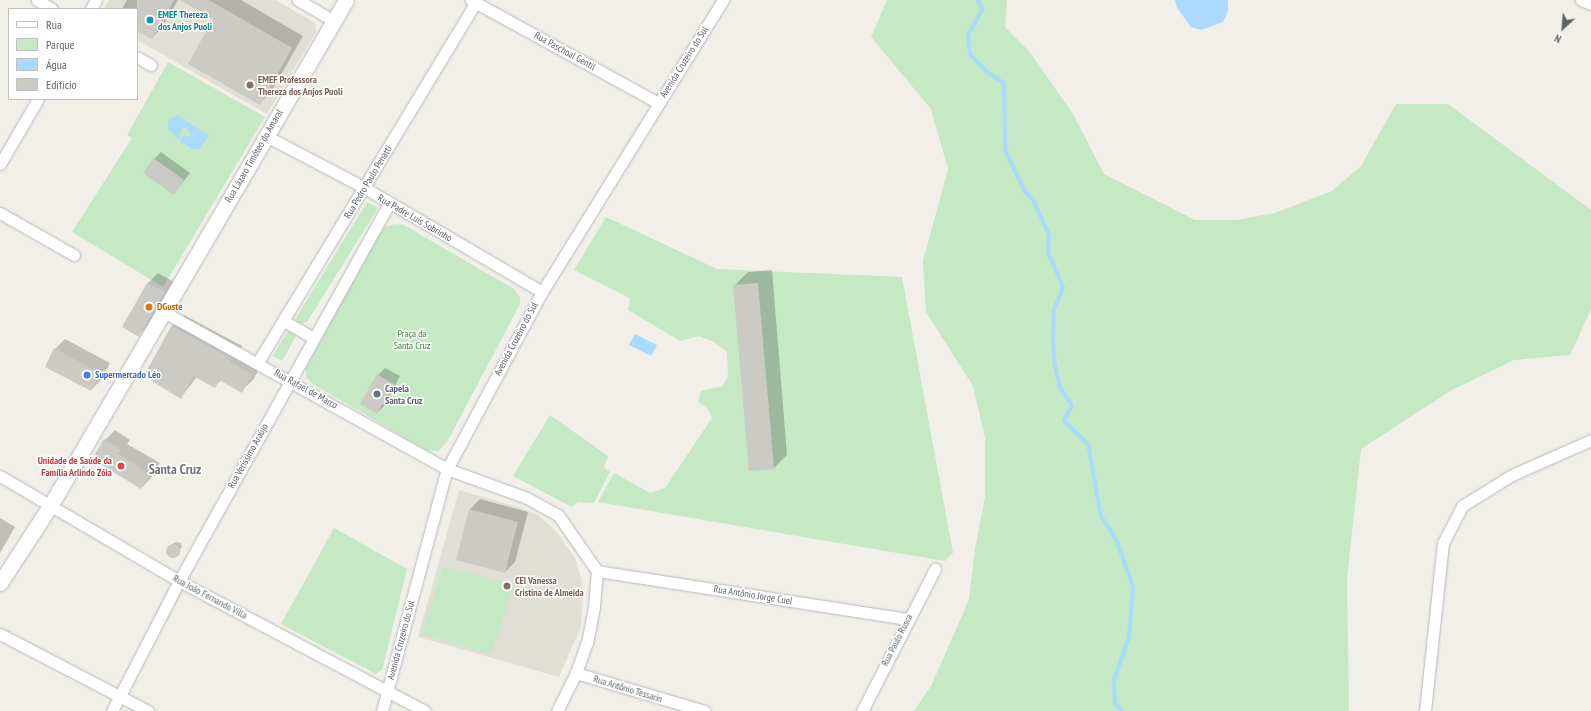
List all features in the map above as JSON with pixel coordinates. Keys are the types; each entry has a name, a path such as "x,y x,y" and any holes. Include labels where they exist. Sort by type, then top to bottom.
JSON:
{"main road":[{"name":"Rua Lázaro Timóteo do Amaral","path":"0,584 50,506 346,0"}],"street":[{"path":"37,0 50,8"},
{"path":"298,0 334,21"},
{"name":"Avenida Cruzeiro do Sul","path":"382,711 447,469 542,292 723,0"},
{"path":"1581,0 1591,4"},
{"name":"Rua Paschoal Gentil","path":"474,1 658,103"},
{"name":"Rua Pedro Paulo Penatti","path":"258,362 365,188 474,1"},
{"path":"138,58 151,64"},
{"path":"0,164 37,100"},
{"name":"Rua Padre Luís Sobrinho","path":"266,136 365,188 542,292"},
{"name":"Rua Veríssimo Araújo","path":"112,711 179,580 313,338 390,203"},
{"path":"0,213 74,255"},
{"name":"Rua Rafael de Marco","path":"164,312 258,362 447,469 527,498 558,515 597,571"},
{"path":"284,321 313,338"},
{"path":"1424,711 1444,543 1462,506 1512,475 1591,440"},
{"name":"Rua João Fernando Villa","path":"0,476 179,580 425,711"},
{"name":"Rua Paulo Rusca","path":"862,711 908,618 935,569"},
{"path":"557,711 576,673 591,621 597,571"},
{"name":"Rua Antônio Jorge Cuel","path":"597,571 908,618"},
{"path":"0,634 148,711"},
{"name":"Rua Antônio Tessarin","path":"576,673 704,711"}],"shaded area":[{"name":"EMEF Professora Thereza dos Anjos Puoli","path":"109,0 276,0 315,23 316,32 267,114 138,41 138,8 105,8"},
{"name":"CEI Vanessa Cristina de Almeida","path":"459,490 525,509 538,515 555,530 575,558 581,578 583,593 581,626 559,677 418,637"}],"green space":[{"path":"887,0 1007,0 1005,27 1029,51 1073,114 1104,174 1195,220 1236,220 1275,213 1332,191 1361,166 1396,104 1448,104 1591,210 1591,309 1570,355 1514,360 1450,391 1361,449 1347,579 1349,711 914,711 931,686 969,600 975,549 985,497 985,438 973,386 926,312 923,261 948,169 931,109 871,37"},
{"path":"168,62 265,117 163,287 72,232 132,138 127,135"},
{"path":"367,202 378,208 307,322 298,324 296,318"},
{"path":"606,217 717,269 902,277 953,553 945,561 598,502 614,473 650,493 665,488 712,418 708,409 698,402 701,391 723,386 728,375 727,352 714,342 699,336 680,341 628,310 630,298 574,270"},
{"name":"Praça da Santa Cruz","path":"394,224 404,225 514,289 520,297 520,304 447,442 438,451 426,450 313,384 306,377 306,368 379,233 385,227"},
{"path":"288,331 296,336 282,361 273,356"},
{"path":"550,415 608,456 604,467 610,472 594,503 578,502 572,507 513,476"},
{"path":"334,528 407,569 382,670 376,674 281,624"},
{"path":"443,566 514,585 491,654 422,635"}],"water":[{"path":"1175,0 1228,0 1228,11 1223,22 1201,30 1191,27 1177,8"},
{"path":"177,115 209,136 199,149 192,149 180,141 184,135 189,137 191,134 186,128 182,128 179,139 168,129 168,121"},
{"path":"635,334 657,345 651,356 629,345"}],"building":[{"name":"EMEF Thereza dos Anjos Puoli","path":"137,0 174,0 152,39 138,32"},
{"path":"180,0 209,0 292,48 260,105 188,64 213,19"},
{"path":"153,158 184,180 174,195 143,173"},
{"path":"147,283 165,292 139,337 122,327"},
{"path":"758,283 774,469 749,471 733,285"},
{"path":"171,326 231,358 229,362 252,374 242,393 219,380 215,388 193,376 181,399 144,376"},
{"path":"54,348 100,373 91,391 45,367"},
{"name":"Capela Santa Cruz","path":"377,374 394,384 377,414 360,404"},
{"name":"Unidade de Saúde da Família Arlindo Zóia","path":"104,439 121,450 118,454 150,474 141,489 92,459"},
{"path":"469,509 518,522 505,573 456,560"},
{"path":"170,544 176,544 180,548 180,554 176,558 170,558 166,554 166,548"}],"waterway":[{"path":"978,0 982,10 968,35 970,54 986,71 1004,83 1005,150 1024,190 1033,200 1049,235 1048,252 1063,288 1054,309 1053,339 1054,361 1060,388 1072,405 1064,421 1088,444 1101,516 1116,539 1133,587 1129,637 1114,680 1115,703 1122,711"}],"place":[{"name":"EMEF Thereza dos Anjos Puoli","path":"150,20"},
{"name":"EMEF Professora Thereza dos Anjos Puoli","path":"250,85"},
{"name":"DGuste","path":"149,307"},
{"name":"Supermercado Léo","path":"87,375"},
{"name":"Capela Santa Cruz","path":"377,394"},
{"name":"Unidade de Saúde da Família Arlindo Zóia","path":"121,466"},
{"name":"CEI Vanessa Cristina de Almeida","path":"507,586"}],"district":[{"name":"Santa Cruz","path":"175,469"}]}
